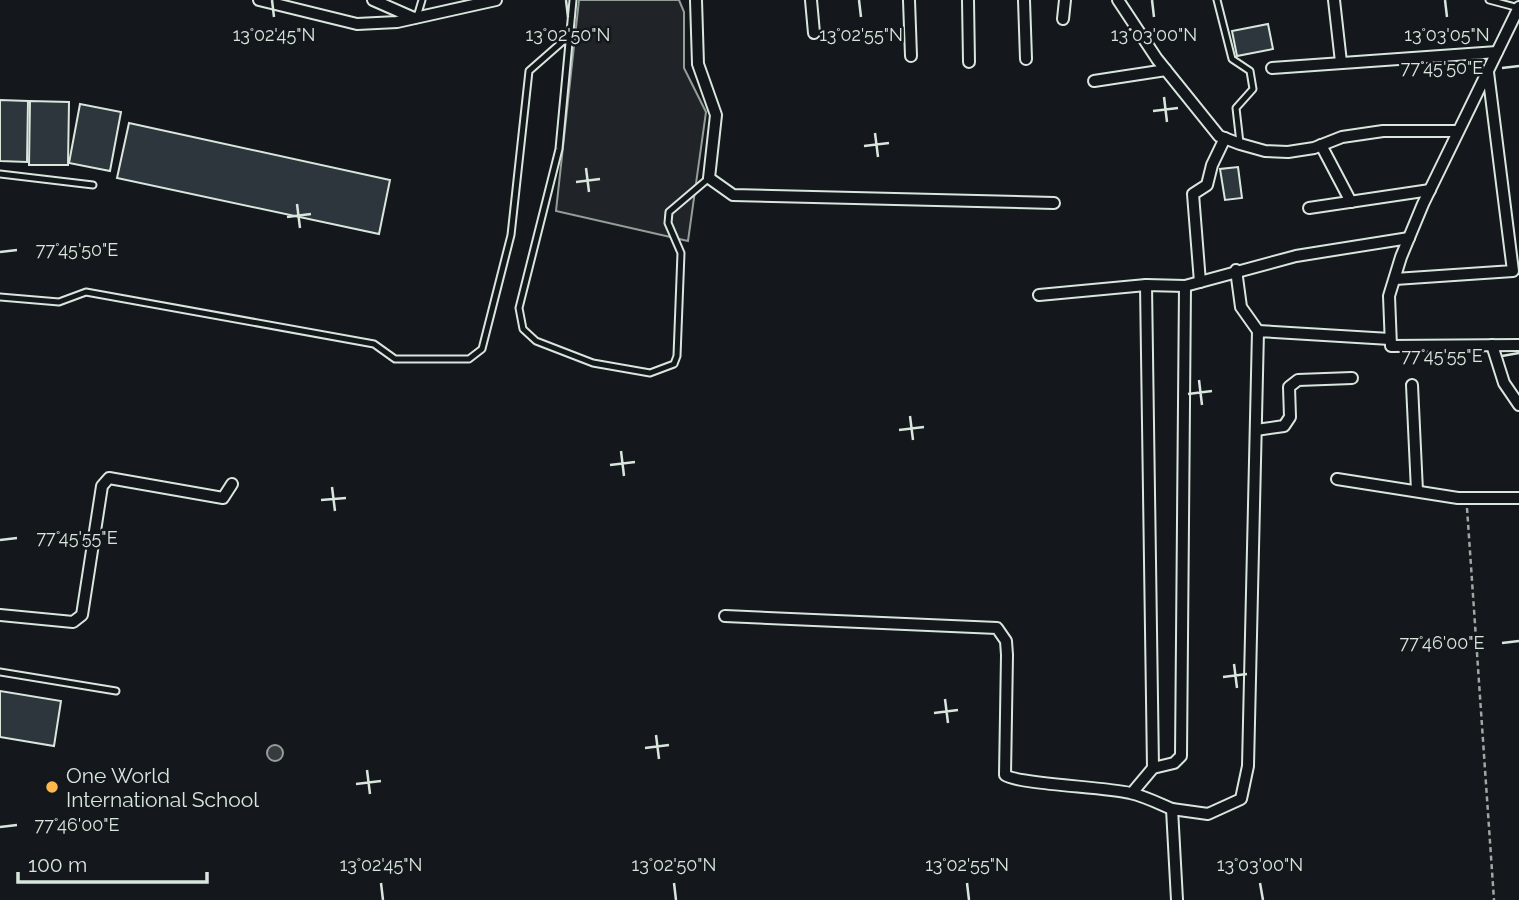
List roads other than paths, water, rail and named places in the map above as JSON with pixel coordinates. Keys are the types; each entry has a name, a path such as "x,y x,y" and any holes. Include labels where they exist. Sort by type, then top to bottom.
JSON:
{"street":[{"path":"259,0 357,24 415,18 496,0"},
{"path":"373,0 415,18"},
{"path":"696,0 698,64 716,114 709,178 733,195 1055,203"},
{"path":"811,0 814,33"},
{"path":"909,0 911,55"},
{"path":"968,0 969,62"},
{"path":"1024,0 1027,59"},
{"path":"1063,19 1065,0"},
{"path":"1118,0 1166,70 1219,136 1265,151 1288,152 1342,137 1384,131 1458,131"},
{"path":"1334,0 1341,62"},
{"path":"1519,9 1430,190 1409,238 1389,296 1391,346 1519,345"},
{"path":"1272,68 1497,52"},
{"path":"1094,81 1166,70"},
{"path":"1395,279 1513,271 1488,72"},
{"path":"1200,282 1194,194 1208,185 1212,165 1225,138"},
{"path":"1321,145 1352,202"},
{"path":"1309,208 1430,190"},
{"path":"1039,295 1146,285 1185,286 1236,270 1296,256 1409,238"},
{"path":"725,616 997,628 1006,641 1007,655 1005,775 1020,781 1059,782 1132,793 1171,809 1208,814 1241,799 1248,766 1258,331 1241,307 1236,270"},
{"path":"1146,285 1153,768"},
{"path":"1132,793 1153,768 1174,763 1181,756 1185,286"},
{"path":"1258,331 1390,339"},
{"path":"1492,345 1504,383 1519,405"},
{"path":"1256,430 1284,426 1290,417 1289,387 1298,380 1352,378"},
{"path":"1412,385 1417,491"},
{"path":"0,615 73,622 82,615 102,486 109,478 223,499 232,484"},
{"path":"1337,479 1466,498 1519,498"},
{"path":"1171,809 1177,900"}],"lane":[{"path":"415,18 422,0"},
{"path":"573,0 556,163 519,308 523,330 536,341 593,363 650,373 674,364 677,356 681,253 668,223 669,212 709,178"},
{"path":"1217,0 1232,59 1250,71 1252,89 1236,108 1240,144"},
{"path":"1489,0 1519,9"},
{"path":"0,297 58,302 86,292 374,344 383,354 395,359 469,359 482,349 511,235 529,71 570,35"},
{"path":"0,174 93,186"},
{"path":"0,672 116,691"}],"place":[{"name":"One World International School","path":"52,787"}]}
